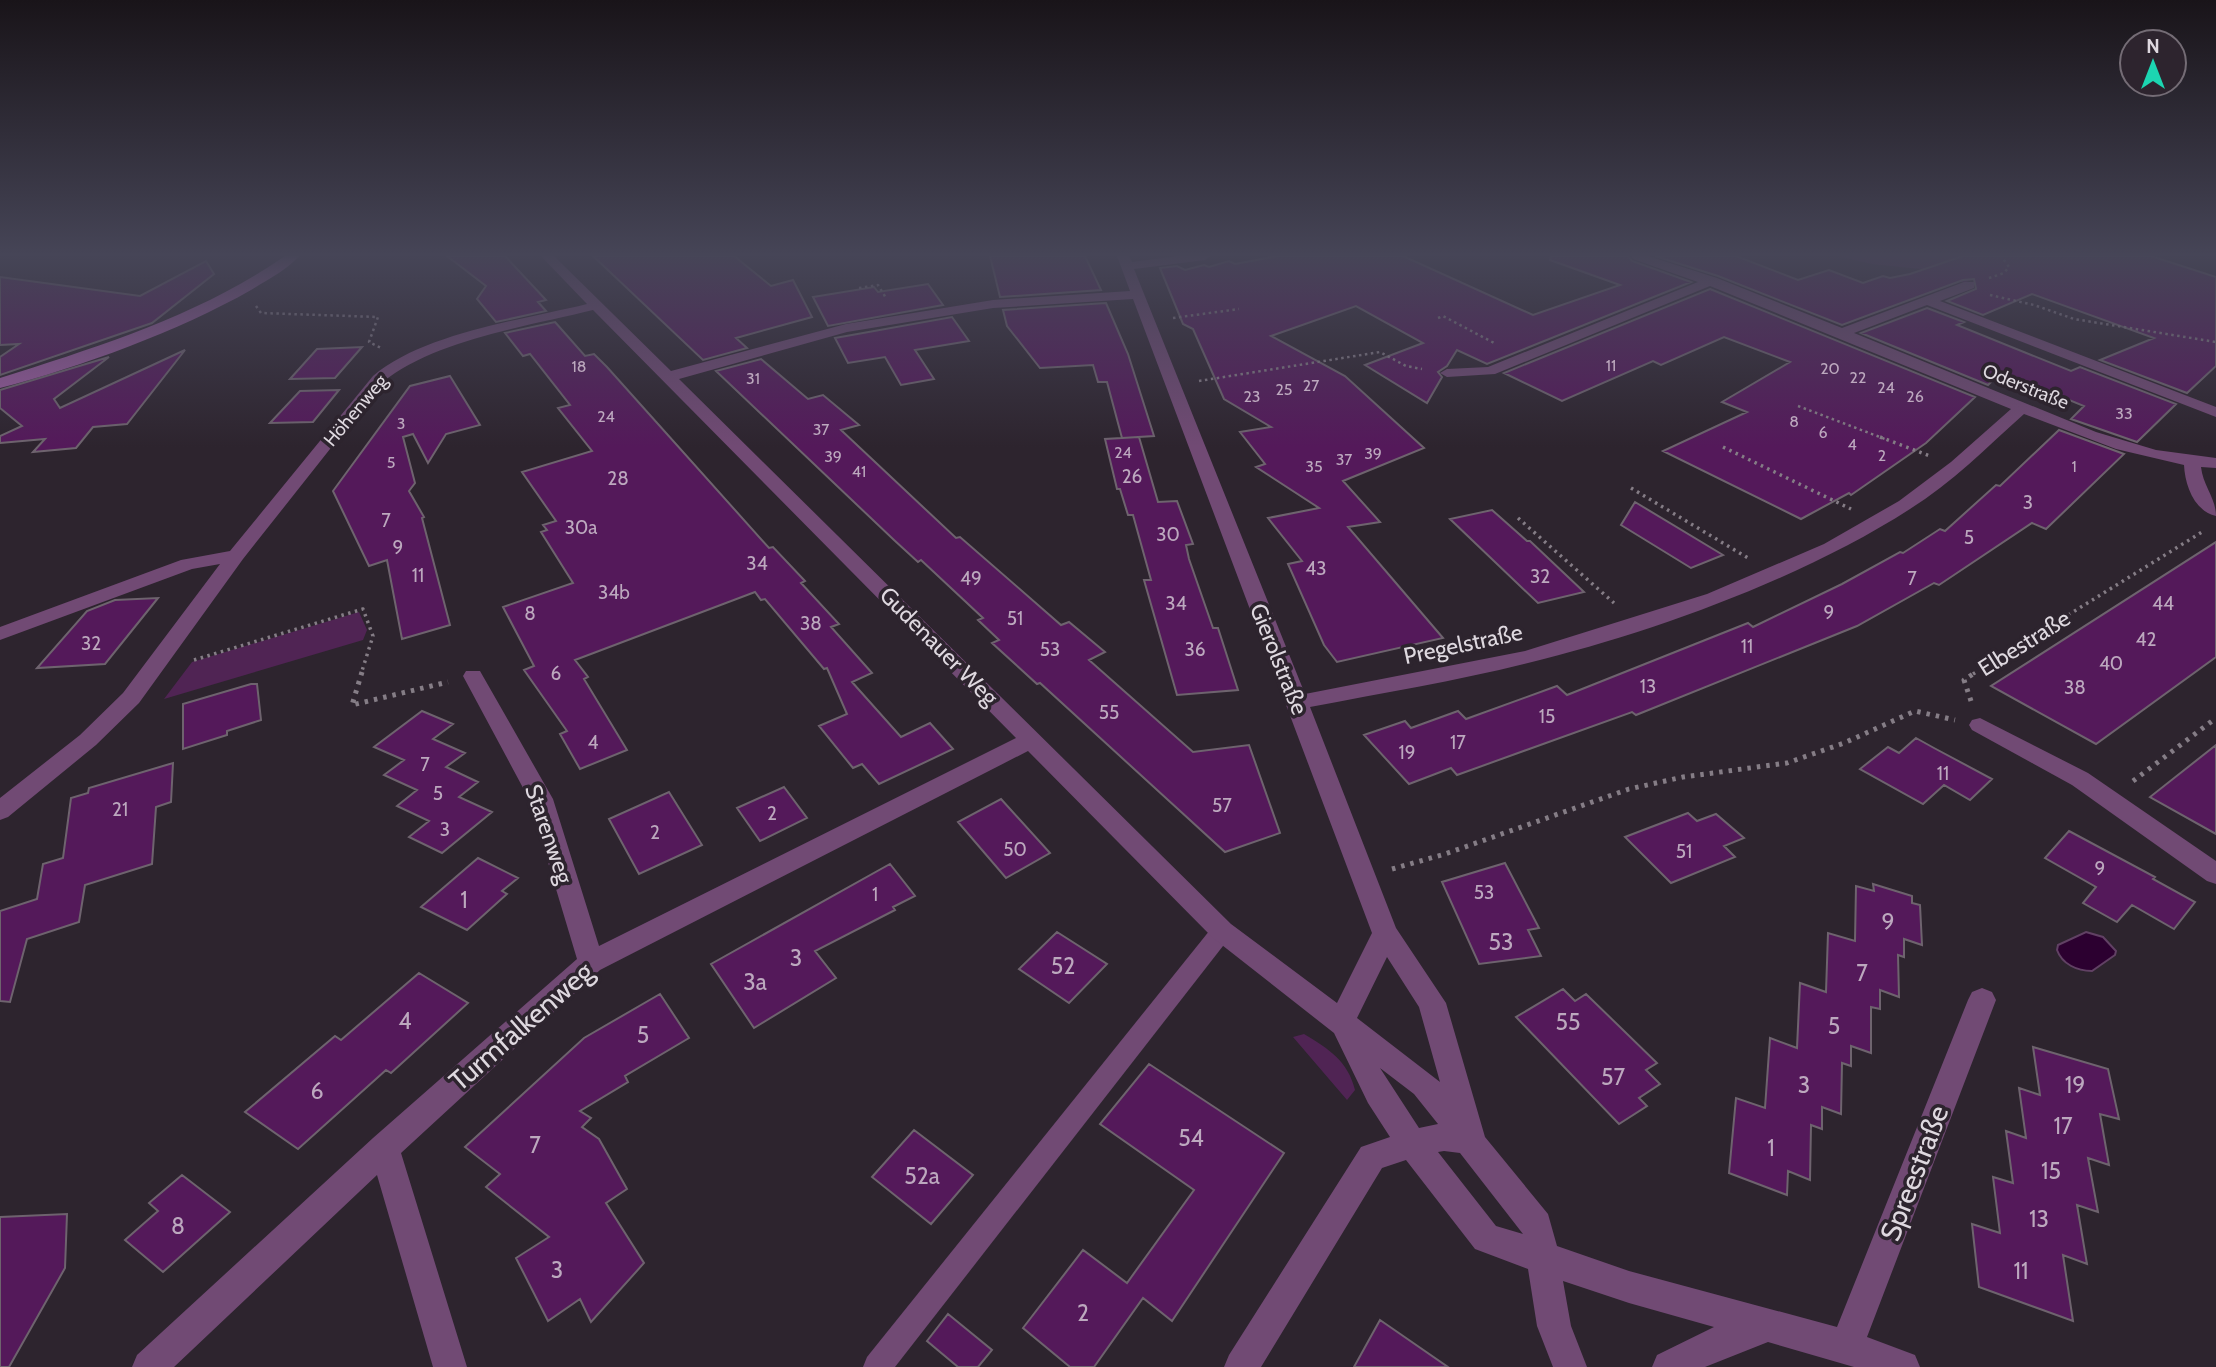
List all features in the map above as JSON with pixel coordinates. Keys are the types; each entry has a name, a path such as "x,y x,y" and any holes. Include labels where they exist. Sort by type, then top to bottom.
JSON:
{"street":[{"path":"0,383 145,335 180,320"},
{"name":"Höhenweg","path":"0,811 88,740 131,698 236,555 378,379 406,359 439,345 539,320"},
{"name":"Gudenauer Weg","path":"612,320 1222,931 1424,1085 1471,1140 1537,1226 1554,1326 1570,1367"},
{"path":"668,377 846,328 896,320"},
{"path":"1447,373 1490,372 1616,320"},
{"name":"Oderstraße","path":"1809,320 2084,432 2192,463 2216,463"},
{"path":"1842,333 1877,320"},
{"path":"1977,320 2216,412"},
{"name":"Gierolstraße","path":"1148,321 1385,933 1432,1003 1471,1140"},
{"name":"Pregelstraße","path":"1297,703 1527,657 1714,598 1830,548 1905,505 1956,466 2022,408"},
{"path":"2192,463 2193,481 2198,492 2216,511"},
{"path":"0,634 188,564 236,555"},
{"name":"Starenweg","path":"472,676 541,799 591,962"},
{"path":"1980,725 2080,779 2216,874"},
{"name":"Turmfalkenweg","path":"149,1367 384,1148 591,962 1033,739"},
{"path":"1342,1021 1385,933"},
{"name":"Spreestraße","path":"1846,1347 1982,1000"},
{"name":"Gudenauer Weg","path":"1342,1021 1377,1094 1412,1144 1486,1238 1543,1260"},
{"path":"1241,1367 1372,1157 1444,1137 1471,1140"},
{"path":"384,1148 450,1367"},
{"path":"1543,1260 1846,1347 1903,1367"},
{"path":"1669,1367 1712,1345 1766,1326"}],"lane":[{"path":"877,1367 1222,931"}],"path":[{"path":"377,320 369,342 406,359"},
{"path":"1148,321 1157,320"},
{"path":"1449,320 1522,358"},
{"path":"2079,320 2216,342"},
{"path":"1172,385 1380,352 1406,366 1447,373"},
{"path":"1798,405 1956,466"},
{"path":"1723,447 1877,521"},
{"path":"1631,488 1773,573"},
{"path":"1518,518 1638,624"},
{"name":"Elbestraße","path":"1980,725 1964,680 2204,530"},
{"path":"149,674 363,608 373,636 352,705 472,676"},
{"path":"1362,877 1446,854 1629,789 1683,777 1787,763 1844,743 1915,711 1980,725"},
{"path":"2110,799 2216,718"}],"shaded area":[{"path":"359,612 367,630 363,640 164,699 192,662"},
{"path":"2086,932 2103,937 2116,951 2115,955 2092,971 2071,966 2062,959 2057,950 2058,945"},
{"path":"1304,1034 1329,1051 1348,1071 1355,1090 1347,1100 1293,1037"}],"building":[{"path":"0,320 156,320 0,375 0,357 19,344 0,345"},
{"path":"660,320 802,320 736,338 747,348 703,360"},
{"path":"825,320 862,320 828,326"},
{"path":"936,320 954,320 969,341 915,350 934,379 901,385 885,357 848,363 835,338"},
{"path":"1005,320 1113,320 1128,354 1154,436 1122,438 1107,382 1098,382 1093,365 1040,368 1007,326"},
{"path":"1181,320 1317,320 1271,336 1345,376 1424,448 1343,481 1380,522 1348,527 1443,638 1337,662 1324,645 1288,564 1302,561 1268,518 1319,508 1256,467 1265,464 1240,432 1271,427 1224,399 1193,329 1183,324"},
{"path":"1381,320 1597,320 1487,364 1457,350 1447,366 1438,372 1442,377 1427,403 1365,365 1423,343"},
{"path":"1634,320 1786,320 1975,397 1926,443 1851,495 1849,493 1801,519 1663,451 1747,412 1722,402 1790,362 1724,337 1661,365 1653,361 1562,401 1504,373"},
{"path":"1829,320 1856,320 1842,325"},
{"path":"1896,320 1958,320 1964,322 1957,325 2071,371 2080,367 2176,404 2137,442 2071,419 2084,406 2001,372 1988,385 1861,333"},
{"path":"2104,320 2216,320 2216,366 2187,393 2100,360 2154,338"},
{"path":"555,322 585,356 594,354 607,367 769,548 773,547 805,581 801,583 839,624 831,627 872,673 852,682 901,737 930,723 953,749 879,784 862,764 853,768 819,726 847,714 827,668 824,669 765,599 761,600 755,592 575,660 588,677 584,679 627,750 580,769 560,734 567,731 524,670 534,666 503,607 573,583 541,532 547,530 543,525 556,521 522,472 592,451 558,408 570,405 530,354 523,356 505,333"},
{"path":"362,347 335,378 290,379 317,349"},
{"path":"185,350 127,424 93,427 76,448 33,452 45,439 0,443 0,436 22,426 0,408 0,390 109,357 54,399 60,408"},
{"path":"761,359 808,399 823,395 859,425 841,430 956,538 960,537 1061,625 1069,622 1105,652 1089,660 1193,752 1249,745 1280,833 1225,852 1040,683 1037,684 992,643 999,640 978,620 983,618 921,560 918,562 894,540 716,371"},
{"path":"450,376 480,425 446,434 428,463 413,434 403,437 415,483 409,491 424,517 422,518 450,625 402,639 387,560 369,566 333,491 410,386"},
{"path":"339,390 313,422 270,423 300,391"},
{"path":"2059,430 2124,454 2046,529 2032,523 1939,585 1934,583 1857,626 1636,715 1632,712 1457,775 1451,768 1409,784 1364,735 1405,721 1411,728 1458,711 1466,719 1557,686 1567,695 1748,623 1753,627 1842,584 1900,552 1903,553 1940,529 1945,531 1996,485 2000,486"},
{"path":"1139,437 1158,502 1177,501 1193,544 1186,545 1189,559 1213,628 1218,628 1238,690 1177,695 1144,580 1151,580 1133,515 1128,515 1120,489 1117,489 1105,439"},
{"path":"1635,502 1723,555 1691,568 1621,525"},
{"path":"1492,510 1530,541 1584,592 1538,603 1450,519"},
{"path":"2216,542 2216,657 2096,744 1991,686"},
{"path":"158,598 105,664 37,668 87,611 115,600"},
{"path":"257,684 261,720 227,731 227,735 183,749 183,704"},
{"path":"422,711 453,724 433,739 465,753 446,767 478,782 459,797 492,812 442,853 409,837 429,821 397,806 417,790 384,775 404,760 374,747"},
{"path":"1916,738 1992,779 1970,800 1944,785 1923,804 1860,769 1888,747 1899,753"},
{"path":"2216,745 2216,834 2150,797"},
{"path":"173,763 171,802 156,807 152,864 85,885 79,922 27,939 10,1002 0,1001 0,911 37,899 43,864 63,858 71,798 88,793 89,788"},
{"path":"784,787 807,818 760,841 737,808"},
{"path":"669,792 702,845 639,874 609,819"},
{"path":"1001,799 1050,853 1006,878 958,822"},
{"path":"1688,813 1697,821 1716,814 1744,838 1724,846 1735,857 1671,883 1625,837"},
{"path":"2069,831 2155,877 2153,879 2195,902 2174,929 2132,905 2117,922 2083,903 2096,887 2045,858"},
{"path":"478,858 518,878 502,891 507,894 467,930 421,907"},
{"path":"1505,863 1539,928 1528,930 1541,956 1479,964 1442,882"},
{"path":"890,864 915,896 893,907 895,910 815,951 836,978 754,1028 711,964"},
{"path":"1873,884 1912,896 1912,903 1920,905 1922,945 1904,939 1904,957 1898,955 1899,997 1880,990 1880,1009 1871,1007 1871,1053 1851,1046 1851,1066 1842,1063 1841,1114 1822,1107 1822,1129 1811,1125 1810,1180 1788,1171 1787,1195 1729,1173 1736,1098 1765,1108 1770,1038 1797,1048 1800,983 1826,992 1828,933 1855,941 1856,886 1874,891"},
{"path":"1057,932 1107,964 1069,1003 1019,969"},
{"path":"419,973 468,1003 391,1073 386,1070 298,1149 245,1112 335,1036 341,1040"},
{"path":"1563,989 1575,1001 1586,994 1657,1063 1646,1070 1660,1084 1639,1098 1647,1106 1619,1124 1516,1017"},
{"path":"660,994 689,1038 625,1076 628,1082 580,1111 591,1118 582,1127 599,1139 627,1189 606,1203 644,1263 591,1322 580,1299 548,1321 516,1258 549,1237 486,1187 500,1174 465,1147 584,1038"},
{"path":"2033,1047 2108,1069 2119,1119 2100,1114 2109,1165 2088,1158 2098,1212 2077,1205 2087,1264 2063,1255 2073,1321 1979,1287 1972,1224 2000,1233 1993,1177 2013,1183 2006,1131 2026,1138 2019,1088 2040,1095"},
{"path":"1149,1064 1284,1153 1172,1321 1143,1298 1094,1367 1070,1367 1023,1328 1083,1250 1127,1283 1194,1190 1100,1124"},
{"path":"914,1130 973,1175 931,1224 872,1177"},
{"path":"182,1175 230,1212 163,1272 125,1240 158,1211 149,1203"},
{"path":"67,1214 65,1268 9,1367 0,1367 0,1217"},
{"path":"948,1314 992,1350 978,1367 958,1367 927,1341"},
{"path":"1380,1320 1448,1367 1354,1367"}]}
